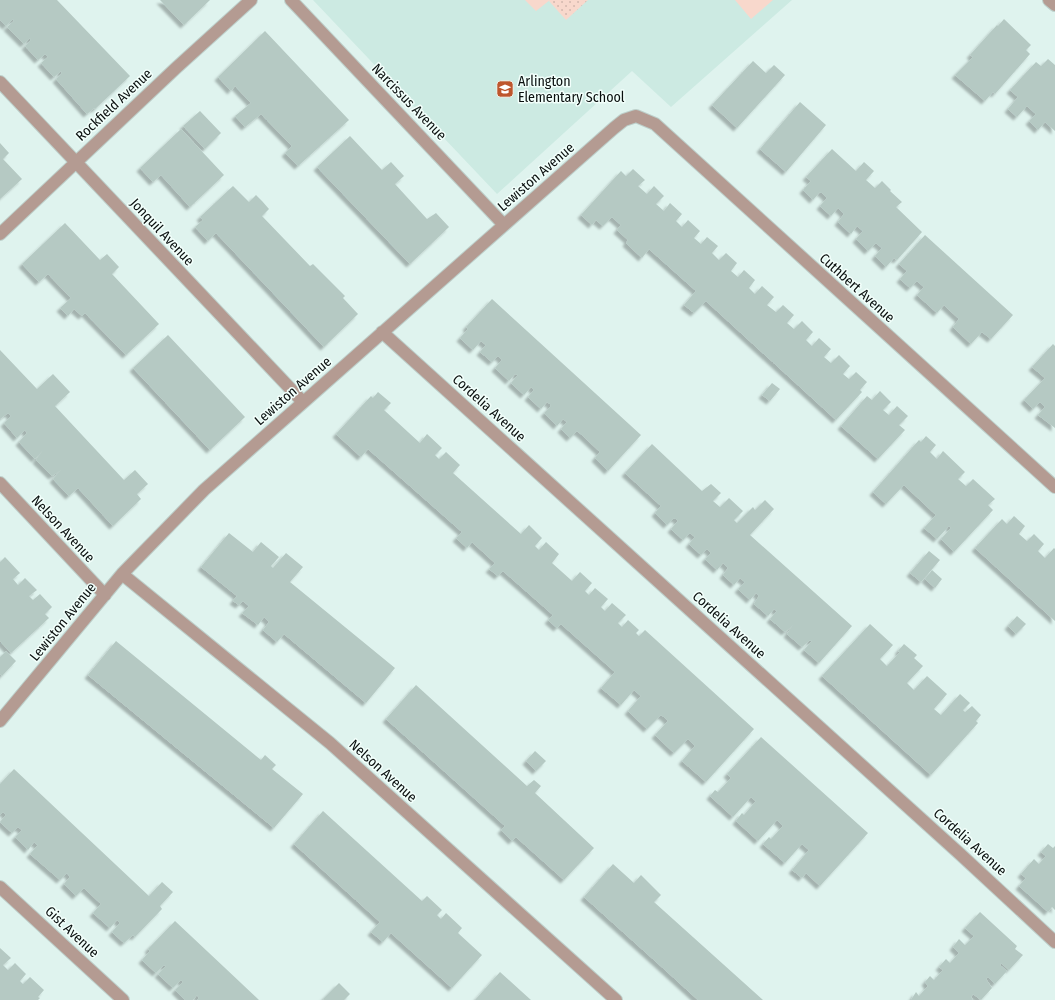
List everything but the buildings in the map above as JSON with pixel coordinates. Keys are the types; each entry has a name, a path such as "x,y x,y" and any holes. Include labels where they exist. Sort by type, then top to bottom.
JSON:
{"street":[{"name":"Rockfield Avenue","path":"0,234 176,68 251,0"},
{"name":"Narcissus Avenue","path":"291,0 504,225"},
{"path":"1049,0 1055,5"},
{"name":"Jonquil Avenue","path":"0,82 303,402"},
{"name":"Lewiston Avenue","path":"0,721 122,574 204,490 614,128 624,120 636,116"},
{"name":"Cuthbert Avenue","path":"636,116 655,124 1055,487"},
{"name":"Cordelia Avenue","path":"382,332 954,848 1055,942"},
{"name":"Nelson Avenue","path":"0,483 105,594"},
{"name":"Nelson Avenue","path":"122,574 330,743 616,1000"},
{"name":"Gist Avenue","path":"0,887 123,1000"}],"shaded area":[{"name":"Arlington Elementary School","path":"313,0 792,0 671,107 632,71 497,194"},
{"path":"525,0 550,0 536,11"},
{"path":"588,0 566,20 549,1"},
{"path":"735,0 773,0 751,19"}],"place":[{"name":"Arlington Elementary School","path":"505,89"}]}
